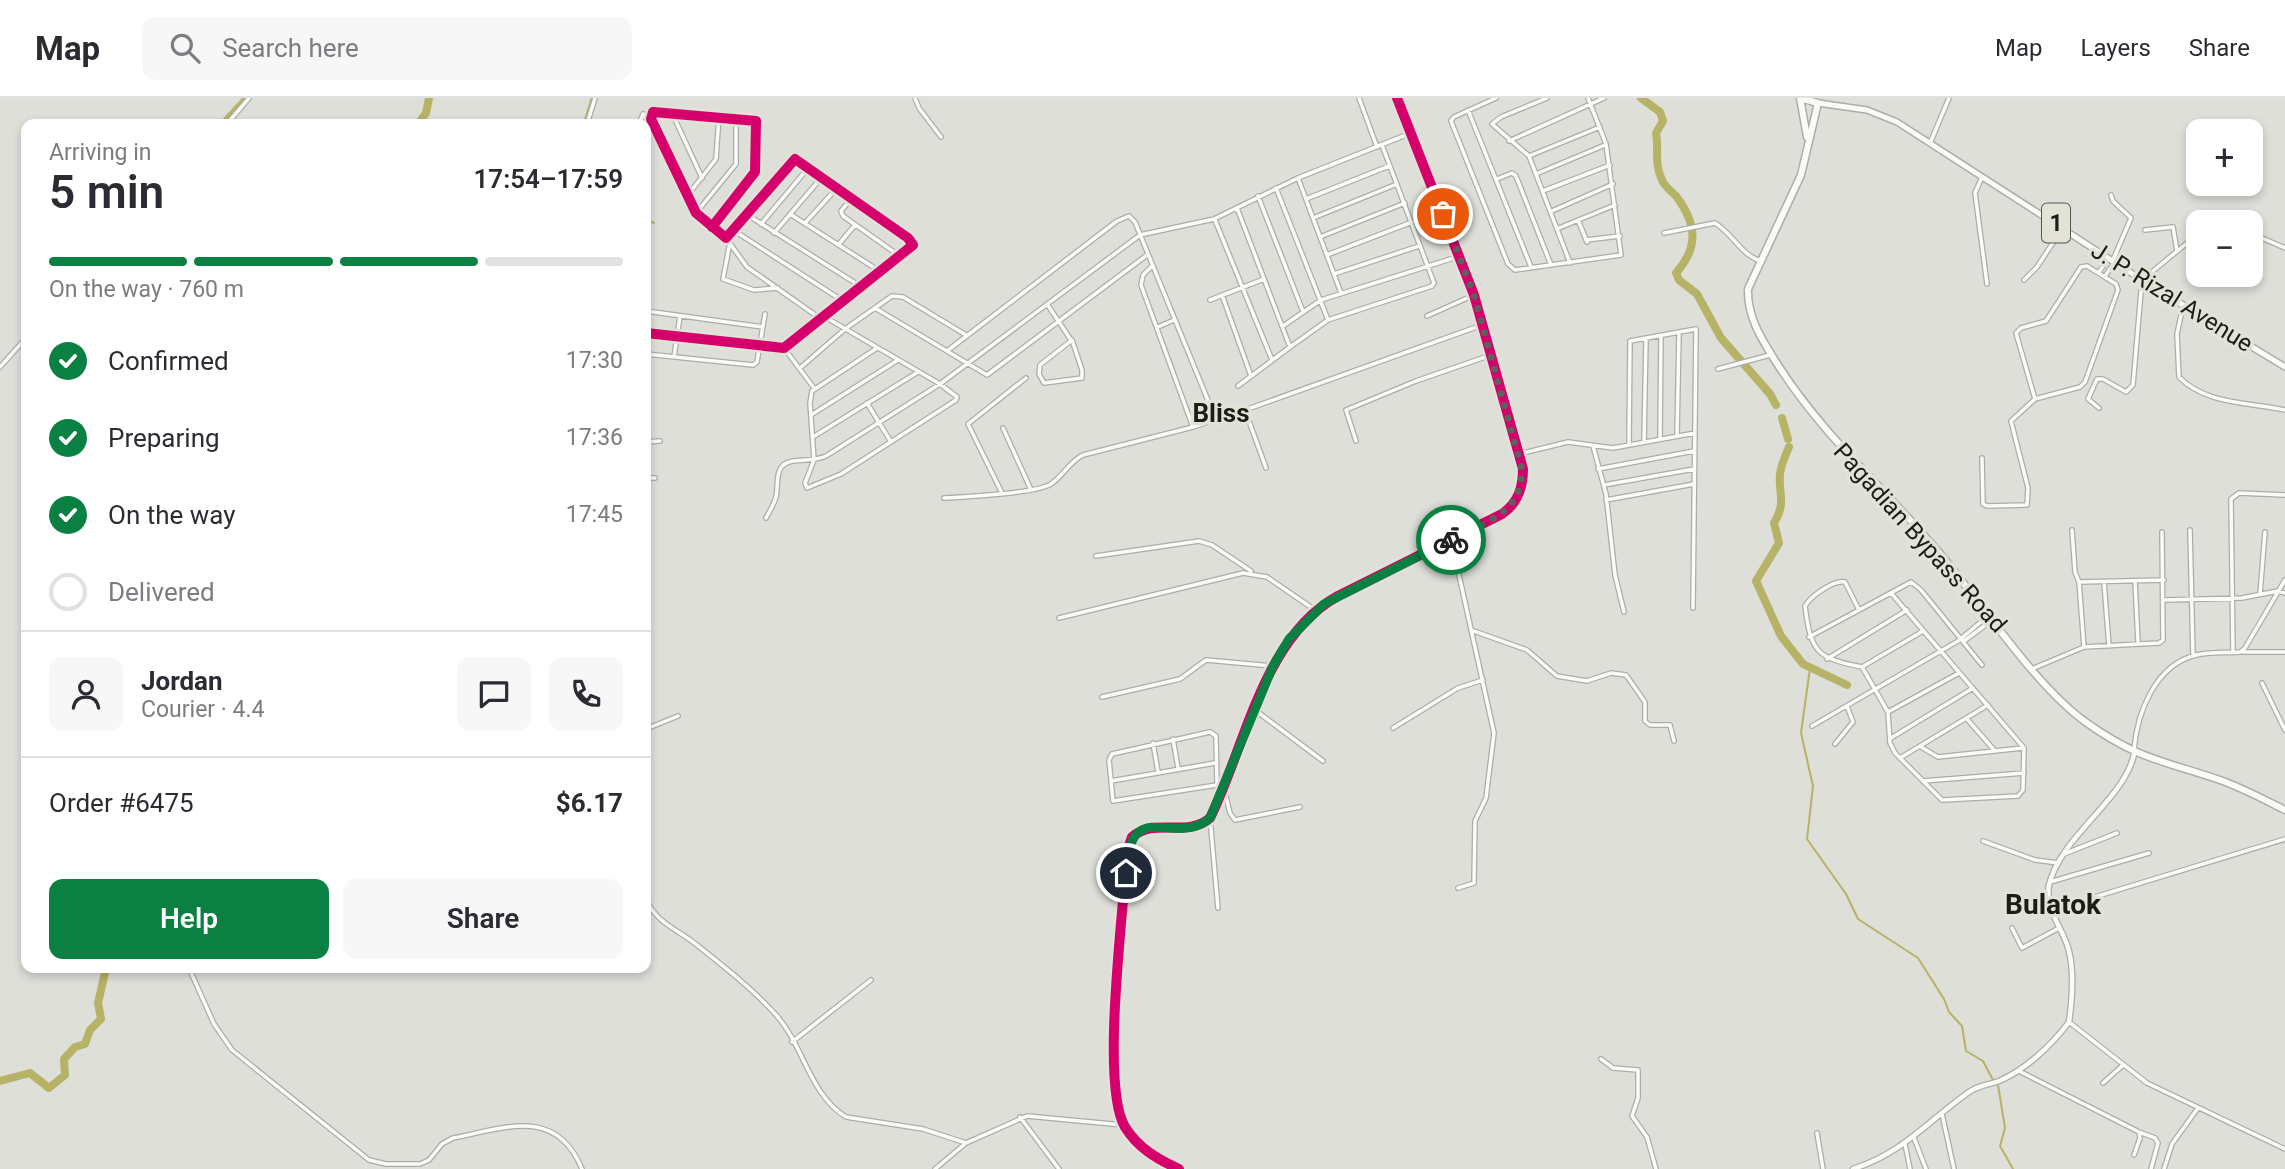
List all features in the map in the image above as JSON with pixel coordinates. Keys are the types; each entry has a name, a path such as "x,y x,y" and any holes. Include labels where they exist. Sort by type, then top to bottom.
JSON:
{"highway":[{"name":"J. P. Rizal Avenue","path":"1800,98 1818,103"},
{"name":"Pagadian Bypass Road","path":"1800,98 1808,142"},
{"name":"Pagadian Bypass Road","path":"1818,103 1801,175 1748,289 1748,302 1771,355 1822,429 1921,531 2034,668 2084,721 2134,754 2219,780 2285,810"}],"main road":[{"name":"J. P. Rizal Avenue","path":"1818,103 1881,114 1931,141 2142,280 2285,367"}],"street":[{"path":"231,119 249,98"},
{"path":"589,119 595,98"},
{"path":"915,98 941,138"},
{"path":"1238,386 1328,320 1432,286 1434,280 1430,265 1419,246 1390,166 1359,98"},
{"path":"1218,908 1210,818 1273,666 1289,639 1315,610 1336,597 1502,514 1516,501 1523,480 1519,454 1474,295 1397,98"},
{"path":"1496,98 1454,117 1452,123 1508,264 1515,270 1619,257 1620,236 1610,164 1606,144 1588,98"},
{"path":"1547,98 1493,121 1494,128 1529,156 1559,228 1570,263"},
{"path":"1509,141 1604,98"},
{"path":"1931,141 1949,98"},
{"path":"1468,110 1531,267"},
{"path":"650,116 653,112 736,117 756,121 755,170 712,227"},
{"path":"672,113 702,178"},
{"path":"641,119 643,114 650,116 696,213 730,242 747,267 823,318 845,329 953,393 956,400 810,489 805,483 814,460 810,397 814,388 877,348"},
{"path":"688,195 717,157 719,116"},
{"path":"696,213 736,164 736,117"},
{"path":"1529,156 1600,127"},
{"path":"766,517 775,498 779,470 790,461 814,460 826,456 879,424 940,384 1140,235 1214,219 1298,178 1411,133"},
{"path":"1536,174 1606,144"},
{"path":"726,238 793,160 799,160 912,242 912,248 784,348"},
{"path":"1543,191 1610,164"},
{"path":"1306,198 1390,166"},
{"path":"761,224 809,167"},
{"path":"1496,179 1511,173 1516,176 1551,265"},
{"path":"1983,175 1975,193 1987,284"},
{"path":"774,233 822,177"},
{"path":"1298,178 1341,293"},
{"path":"1313,218 1397,184"},
{"path":"1552,211 1613,184"},
{"path":"806,223 837,188"},
{"path":"1276,188 1328,320"},
{"path":"2105,276 2131,218 2113,201 2111,195"},
{"path":"1258,196 1303,309"},
{"path":"852,198 841,214 901,257"},
{"path":"1320,237 1405,203"},
{"path":"1559,228 1616,205"},
{"path":"1237,208 1290,347"},
{"path":"746,214 861,287"},
{"path":"790,214 881,272"},
{"path":"947,351 1123,217 1132,218 1216,420"},
{"path":"1214,219 1272,360"},
{"path":"1578,220 1587,241 1620,236"},
{"path":"1327,255 1412,222"},
{"path":"1664,233 1715,223 1734,238 1749,257 1761,261"},
{"path":"839,244 855,225"},
{"path":"2145,230 2173,227 2177,251"},
{"path":"2024,280 2037,267 2064,228"},
{"path":"733,230 843,301"},
{"path":"2263,239 2285,248"},
{"path":"730,242 723,279 754,290 778,288"},
{"path":"2099,408 2088,399 2097,379 2103,379 2126,392 2133,385 2142,280 2163,266 2186,244"},
{"path":"1334,274 1419,246"},
{"path":"875,308 983,374 991,373 1147,255"},
{"path":"1283,326 1303,309 1321,300 1460,256"},
{"path":"2099,272 2113,260"},
{"path":"1982,458 1983,503 1987,506 2027,505 2028,488 2011,421 2014,415 2035,399 2080,387 2085,383 2118,290 2116,284 2099,272 2082,265 2046,321 2018,330 2016,337 2035,399"},
{"path":"1153,266 1143,275 1141,285 1193,427"},
{"path":"1210,300 1264,279"},
{"path":"1222,295 1251,376"},
{"path":"1427,316 1474,295"},
{"path":"800,368 845,329 888,298 898,296 965,335"},
{"path":"1046,304 1072,340 1082,378 1055,384 1044,383 1039,374 1040,365 1072,340"},
{"path":"2183,306 2177,334 2179,377 2193,391 2217,399 2285,410"},
{"path":"651,312 763,327"},
{"path":"651,355 751,366 757,362 765,314"},
{"path":"674,357 680,316"},
{"path":"1158,327 1174,320"},
{"path":"944,498 983,496 1049,485 1069,464 1083,455 1216,420 1483,325"},
{"path":"1629,445 1630,341 1696,329 1693,608"},
{"path":"1677,436 1679,332"},
{"path":"651,333 784,348 814,388"},
{"path":"1660,439 1661,335"},
{"path":"1644,442 1646,338"},
{"path":"0,367 21,344"},
{"path":"1356,441 1346,410 1416,381 1491,355"},
{"path":"1718,369 1771,355"},
{"path":"811,415 898,360"},
{"path":"813,437 918,372"},
{"path":"1001,492 968,424 1026,378"},
{"path":"867,403 891,442"},
{"path":"1245,410 1266,468"},
{"path":"1003,428 1031,490"},
{"path":"1519,454 1568,442 1604,449 1695,433"},
{"path":"651,442 660,441"},
{"path":"1593,446 1604,485 1615,575 1624,612"},
{"path":"1598,469 1695,451"},
{"path":"1604,485 1694,468"},
{"path":"651,478 656,478"},
{"path":"1606,500 1694,484"},
{"path":"2233,652 2231,499 2239,493 2285,495"},
{"path":"2072,530 2084,648"},
{"path":"2190,530 2193,656"},
{"path":"2034,668 2084,648 2138,642 2159,643 2163,640 2162,532"},
{"path":"2260,594 2265,532"},
{"path":"1451,539 1492,717 1493,748 1484,806 1475,821 1474,883 1458,888"},
{"path":"1096,556 1199,541 1219,549 1253,572 1282,586 1315,610"},
{"path":"1059,618 1253,572"},
{"path":"2079,582 2164,580"},
{"path":"2240,652 2252,640 2285,580"},
{"path":"2135,581 2138,642"},
{"path":"1859,610 1848,586 1838,582 1812,598 1805,606 1809,637 1827,659 1862,667 1923,631"},
{"path":"2104,582 2109,646"},
{"path":"1809,637 1906,583 1915,584 1982,665"},
{"path":"2164,600 2231,598 2278,591 2285,593"},
{"path":"1862,667 1888,712 1892,748 1946,802 2013,798 2023,790 2024,748 1891,593"},
{"path":"1827,659 1906,610"},
{"path":"1812,726 1961,640 1991,617"},
{"path":"1471,630 1527,650 1557,676 1587,681 1611,673 1626,675 1645,702 1645,722 1650,725 1670,725 1674,741"},
{"path":"1853,1169 1880,1159 1905,1144 1977,1087 1999,1081 2017,1070 2045,1048 2068,1022 2070,956 2052,910 2048,893 2050,882 2064,854 2126,772 2134,754 2139,718 2148,696 2166,674 2193,656 2233,652 2285,652"},
{"path":"1102,697 1180,679 1206,660 1273,666"},
{"path":"1888,712 1959,673"},
{"path":"1393,728 1458,688 1483,680"},
{"path":"2262,683 2285,730"},
{"path":"1890,738 1973,688"},
{"path":"1900,758 1989,705"},
{"path":"1835,744 1853,722 1847,706"},
{"path":"1255,710 1322,761"},
{"path":"651,727 678,716"},
{"path":"1967,719 1996,751"},
{"path":"1216,782 1216,736 1213,733 1153,743 1112,754 1109,760 1112,798 1118,802 1216,782 1226,784"},
{"path":"1174,739 1178,769"},
{"path":"1153,743 1158,773"},
{"path":"1921,747 1938,757 2024,748"},
{"path":"1111,781 1215,763"},
{"path":"1923,781 2024,774"},
{"path":"1226,784 1230,814 1235,820 1300,807"},
{"path":"1179,1169 1143,1149 1124,1125 1117,1097 1115,1041 1129,843 1143,830 1190,828 1210,818"},
{"path":"2064,854 2116,833"},
{"path":"2052,910 2285,839"},
{"path":"1983,841 2035,860 2059,863"},
{"path":"2050,882 2149,853"},
{"path":"651,909 657,919 690,940 779,1018 831,1104 846,1117 923,1129 966,1143"},
{"path":"2012,928 2022,948 2059,928"},
{"path":"191,973 214,1024 232,1049 373,1162 420,1164 429,1160 442,1144 453,1138 528,1125 544,1128 565,1139 582,1169"},
{"path":"792,1042 871,980"},
{"path":"2068,1022 2147,1083 2285,1149"},
{"path":"1601,1059 1613,1068 1638,1070 1638,1098 1632,1116 1647,1137 1656,1169"},
{"path":"2103,1083 2122,1066"},
{"path":"2017,1070 2154,1138 2158,1143 2151,1169"},
{"path":"2164,1169 2172,1144 2198,1108"},
{"path":"1942,1114 1954,1169"},
{"path":"935,1169 966,1143 1020,1117 1061,1118 1124,1125"},
{"path":"1020,1117 1059,1169"},
{"path":"2134,1155 2140,1138 2138,1132"},
{"path":"1818,1133 1823,1169"},
{"path":"1914,1138 1926,1169"},
{"path":"1905,1144 1909,1169"}],"waterway":[{"path":"226,119 245,98"},
{"path":"422,119 426,113 429,98"},
{"path":"587,119 593,98"},
{"path":"1641,98 1660,112 1663,121 1656,133 1657,163 1665,185 1683,206 1691,226 1692,245 1676,273 1679,280 1697,294 1721,338 1770,394 1776,405"},
{"path":"1782,418 1788,439"},
{"path":"1789,447 1783,460 1781,503 1774,523 1779,543 1756,581 1781,636 1803,664 1847,685"},
{"path":"1810,668 1801,733 1813,786 1807,839 1846,894 1858,919 1918,958 1944,999 1949,1012 1962,1026 1966,1051 1983,1061 1993,1080"},
{"path":"0,1081 30,1073 49,1088 65,1075 64,1059 75,1047 85,1044 90,1030 101,1019 98,1003 105,973"},
{"path":"1998,1085 2005,1128 2000,1146 2013,1169"}],"cycle path":[{"path":"1179,1169 1156,1157 1136,1141 1125,1127 1118,1105 1114,1074 1116,995 1127,852 1132,837 1151,828 1191,827 1210,818 1259,695 1291,638 1312,614 1338,596 1502,514 1516,500 1522,482 1523,469 1474,295 1397,98"},
{"path":"651,119 653,112 756,121 755,172 712,227"},
{"path":"651,119 696,213 712,227"},
{"path":"651,334 784,348 913,245 908,238 795,159 726,238 712,227"}],"way so far":[{"path":"1443,214 1474,295 1523,480 1521,491 1510,509 1451,540"}],"district":[{"name":"Bliss","path":"1221,413"},
{"name":"Bulatok","path":"2053,904"}],"route":[{"path":"1126,873 1129,843 1137,833 1154,827 1190,828 1210,818 1273,666 1289,639 1315,610 1451,540"}]}
